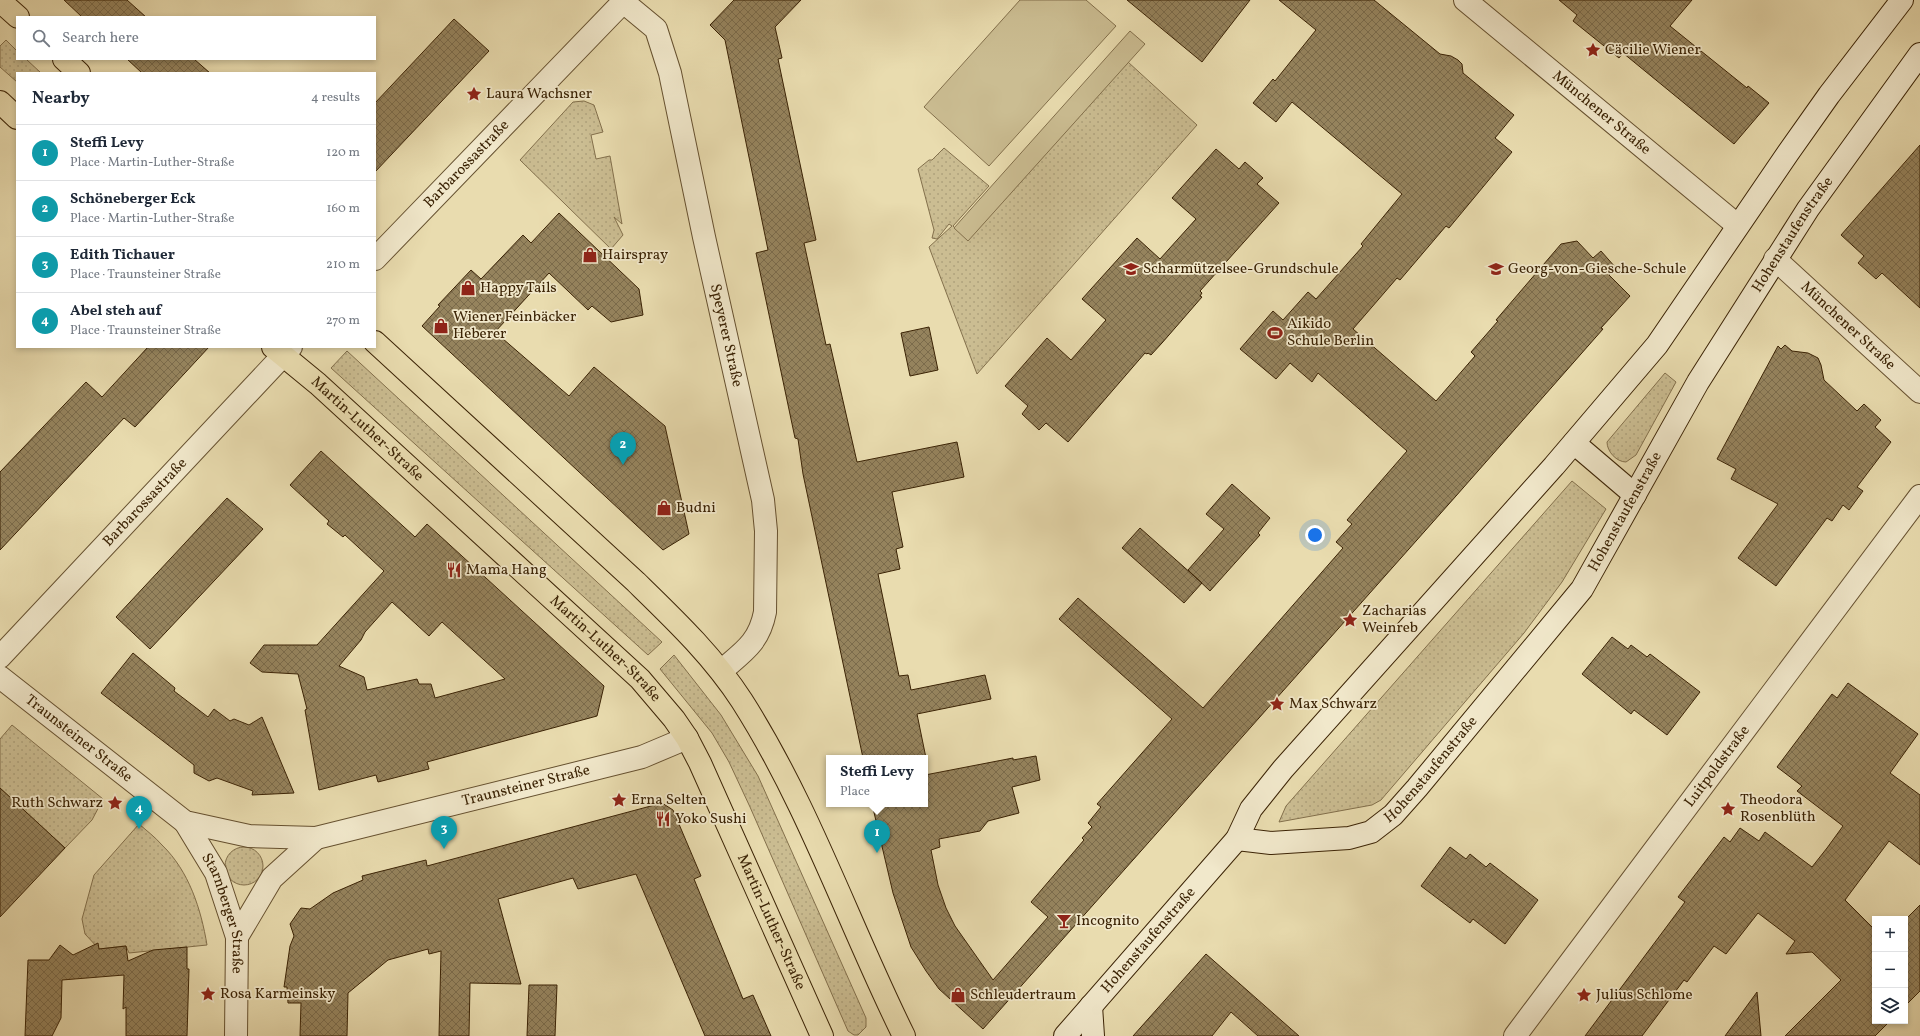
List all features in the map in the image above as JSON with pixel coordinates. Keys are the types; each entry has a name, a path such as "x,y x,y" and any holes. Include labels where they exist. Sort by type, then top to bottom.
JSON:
{"main road":[{"path":"0,1 17,16"},
{"path":"65,60 78,72"},
{"path":"0,102 16,117"},
{"path":"376,343 636,582 674,619 721,671 742,701 787,778 855,933 904,1036"},
{"name":"Martin-Luther-Straße","path":"282,350 640,679 660,701 687,738 713,790 822,1036"}],"street":[{"name":"Münchener Straße","path":"1465,0 1737,225"},
{"name":"Hohenstaufenstraße","path":"1065,1036 1237,839 1251,809 1283,769 1574,443 1657,345 1737,225 1829,95 1902,0"},
{"name":"Barbarossastraße","path":"376,258 623,1"},
{"name":"Speyerer Straße","path":"623,1 656,29 670,73 704,237 763,500 766,531 765,612 763,622 760,631 751,646 721,671"},
{"name":"Hohenstaufenstraße","path":"1237,839 1271,843 1349,838 1371,832 1393,815 1582,589 1698,382 1775,259 1808,209 1920,54"},
{"name":"Münchener Straße","path":"1775,259 1920,392"},
{"name":"Barbarossastraße","path":"0,658 282,350"},
{"path":"1574,443 1635,495"},
{"name":"Luitpoldstraße","path":"1515,1036 1920,496"},
{"name":"Traunsteiner Straße","path":"0,678 185,822 249,836 316,838 642,757 687,738"},
{"name":"Starnberger Straße","path":"185,822 216,873 237,937 236,1036"},
{"name":"Traunsteiner Straße","path":"237,937 272,878 316,838"},
{"name":"Hohenstaufenstraße","path":"1091,1006 1092,1036"}],"shaded area":[{"path":"1020,0 1086,0 1116,26 989,166 924,107"},
{"path":"1130,31 1145,44 968,241 954,228"},
{"path":"6,40 16,50 16,60 27,60 40,72 16,72 16,81 0,67 0,46"},
{"path":"1128,62 1197,125 977,374 929,247 952,226 949,224 937,239 932,238 934,230 918,169 929,160 932,160 944,148 989,186 953,226 968,240"},
{"path":"584,101 594,105 603,132 591,135 596,159 610,156 622,224 614,217 623,235 611,249 520,160 573,102"},
{"path":"347,351 662,642 648,655 331,368"},
{"path":"1665,373 1676,382 1636,455 1626,462 1619,460 1611,453 1607,446 1607,442"},
{"path":"1572,481 1606,509 1562,582 1524,633 1381,800 1372,805 1279,822 1286,806"},
{"path":"674,655 721,715 758,776 866,1018 866,1027 858,1035 854,1035 848,1031 729,762 712,733 660,669"},
{"path":"12,725 103,799 92,820 65,848 0,788 0,739"},
{"path":"139,824 157,839 171,855 187,879 197,904 207,945 129,953 126,946 99,949 85,934 82,919 94,875"},
{"path":"240,847 248,847 258,852 262,859 262,873 258,880 248,885 240,885 230,880 228,877 225,870 225,862 230,852 233,850"}],"building":[{"path":"64,0 127,0 145,16 81,16"},
{"path":"734,0 801,0 775,27 782,58 778,59 816,240 804,243 826,345 830,344 857,462 957,442 964,477 892,492 903,547 896,549 900,569 878,574 899,676 908,675 911,690 985,675 991,699 917,714 925,755 862,755 803,474 798,439 795,438 756,253 768,250 725,40 710,25"},
{"path":"1127,0 1250,0 1202,62"},
{"path":"1279,0 1374,0 1440,54 1451,56 1458,60 1462,64 1463,73 1514,115 1495,138 1512,152 1449,228 1446,226 1400,280 1397,278 1353,329 1436,401 1475,356 1471,352 1498,321 1496,320 1561,244 1577,241 1593,258 1601,251 1616,268 1609,275 1630,296 1601,328 1603,329 1456,496 983,1029 939,989 911,947 893,893 873,807 928,807 928,774 1013,758 1013,760 1036,756 1040,780 1012,787 1019,813 988,821 980,831 939,839 940,847 931,850 938,885 946,908 955,926 993,980 1048,917 1031,902 1084,840 1082,838 1092,827 1088,823 1101,807 1097,804 1172,719 1059,619 1078,598 1203,708 1343,548 1336,542 1352,524 1347,520 1407,451 1318,373 1312,382 1290,363 1276,379 1240,349 1273,311 1283,320 1308,292 1316,299 1363,246 1361,244 1402,194 1292,102 1276,122 1253,103 1273,79 1275,81 1316,30"},
{"path":"1559,0 1692,0 1670,26 1747,88 1748,86 1769,103 1734,144 1623,53 1619,58 1573,21 1577,15"},
{"path":"454,19 489,51 376,171 376,102"},
{"path":"128,60 195,60 209,72 141,72"},
{"path":"1920,145 1920,308 1882,273 1876,279 1858,263 1864,256 1841,235"},
{"path":"1216,149 1239,169 1245,162 1263,178 1257,184 1279,203 1200,291 1202,293 1200,296 1202,297 1162,343 1151,355 1145,353 1068,442 1046,423 1039,430 1022,414 1028,406 1005,386 1047,338 1071,360 1106,320 1082,299 1137,238 1160,259 1196,219 1172,198"},
{"path":"559,213 639,289 643,315 611,322 592,306 588,310 549,273 495,332 569,396 594,367 665,426 689,534 663,550 422,326 440,306 438,305 471,270 481,279 523,235 531,243"},
{"path":"929,327 938,370 910,376 901,333"},
{"path":"1785,345 1792,351 1808,353 1818,358 1824,380 1857,411 1864,404 1881,420 1875,427 1891,442 1857,487 1863,491 1849,510 1843,505 1832,521 1827,518 1776,586 1738,558 1778,504 1731,479 1736,469 1717,459 1778,346 1781,349"},
{"path":"147,348 208,348 135,427 124,418 0,550 0,472 86,382 102,397"},
{"path":"321,451 415,537 427,524 604,686 597,716 427,762 429,769 378,782 376,775 319,790 305,710 307,709 298,674 262,672 250,663 264,645 317,645 384,571 345,535 343,537 327,524 329,521 290,485","holes":["392,602 429,636 442,622 505,679 435,698 431,684 419,684 417,679 367,690 364,677 339,666 361,640 365,632"]},
{"path":"1232,484 1270,518 1258,533 1260,535 1210,591 1188,570 1224,529 1206,514"},
{"path":"227,498 263,529 150,649 116,617"},
{"path":"1140,528 1202,583 1184,603 1122,548"},
{"path":"1612,637 1628,649 1631,645 1647,657 1650,654 1700,692 1667,735 1634,710 1631,714 1582,674"},
{"path":"133,653 175,688 174,691 208,717 214,709 230,721 234,719 249,725 262,717 294,793 252,795 253,791 217,778 209,781 194,773 194,765 101,693"},
{"path":"1848,683 1918,734 1890,773 1920,795 1920,865 1889,841 1845,900 1872,927 1872,1024 1887,1024 1875,1036 1785,1036 1841,980 1812,952 1786,954 1795,941 1758,913 1726,954 1714,946 1687,982 1684,980 1642,1036 1585,1036 1685,902 1678,897 1724,837 1730,842 1740,828 1759,841 1765,832 1812,867 1827,848 1843,826 1797,791 1802,786 1777,767 1832,694 1837,698"},
{"path":"0,788 65,848 0,917"},
{"path":"662,803 673,810 701,876 694,879 743,999 753,995 771,1036 705,1036 636,874 578,889 573,878 498,899 521,984 470,983 469,1036 439,1036 441,951 429,954 428,949 388,960 348,993 347,1036 300,1036 301,1003 288,1003 287,987 284,987 290,946 294,936 290,924 301,908 310,909 333,893 363,880 362,876 426,860 427,866"},
{"path":"1450,847 1466,859 1470,854 1486,867 1490,863 1538,900 1505,944 1473,919 1470,923 1421,886"},
{"path":"1920,905 1920,991 1908,1003 1908,952 1908,917"},
{"path":"98,943 99,949 126,946 128,961 153,950 187,947 187,969 189,969 187,1036 126,1036 126,1007 123,1009 124,975 62,980 61,1018 52,1036 25,1036 28,960 49,960 60,945 73,955"},
{"path":"1206,954 1299,1036 1258,1036 1231,1012 1212,1036 1133,1036"},
{"path":"529,985 557,985 555,1036 527,1036"},
{"path":"1757,992 1761,1036 1725,1036"}],"place":[{"name":"Cäcilie Wiener","path":"1593,50"},
{"name":"Laura Wachsner","path":"474,94"},
{"name":"Hairspray","path":"590,255"},
{"name":"Scharmützelsee-Grundschule","path":"1131,269"},
{"name":"Georg-von-Giesche-Schule","path":"1496,269"},
{"name":"Happy Tails","path":"468,288"},
{"name":"Wiener Feinbäcker Heberer","path":"441,326"},
{"name":"Aikido Schule Berlin","path":"1275,333"},
{"name":"Schöneberger Eck","path":"623,465"},
{"name":"Budni","path":"664,508"},
{"name":"Mama Hang","path":"454,570"},
{"name":"Zacharias Weinreb","path":"1350,620"},
{"name":"Max Schwarz","path":"1277,704"},
{"name":"Erna Selten","path":"619,800"},
{"name":"Ruth Schwarz","path":"115,803"},
{"name":"Theodora Rosenblüth","path":"1728,809"},
{"name":"Yoko Sushi","path":"663,819"},
{"name":"Abel steh auf","path":"139,829"},
{"name":"Edith Tichauer","path":"444,849"},
{"name":"Steffi Levy","path":"877,853"},
{"name":"Incognito","path":"1064,921"},
{"name":"Rosa Karmeinsky","path":"208,994"},
{"name":"Schleudertraum","path":"958,995"},
{"name":"Julius Schlome","path":"1584,995"}]}
